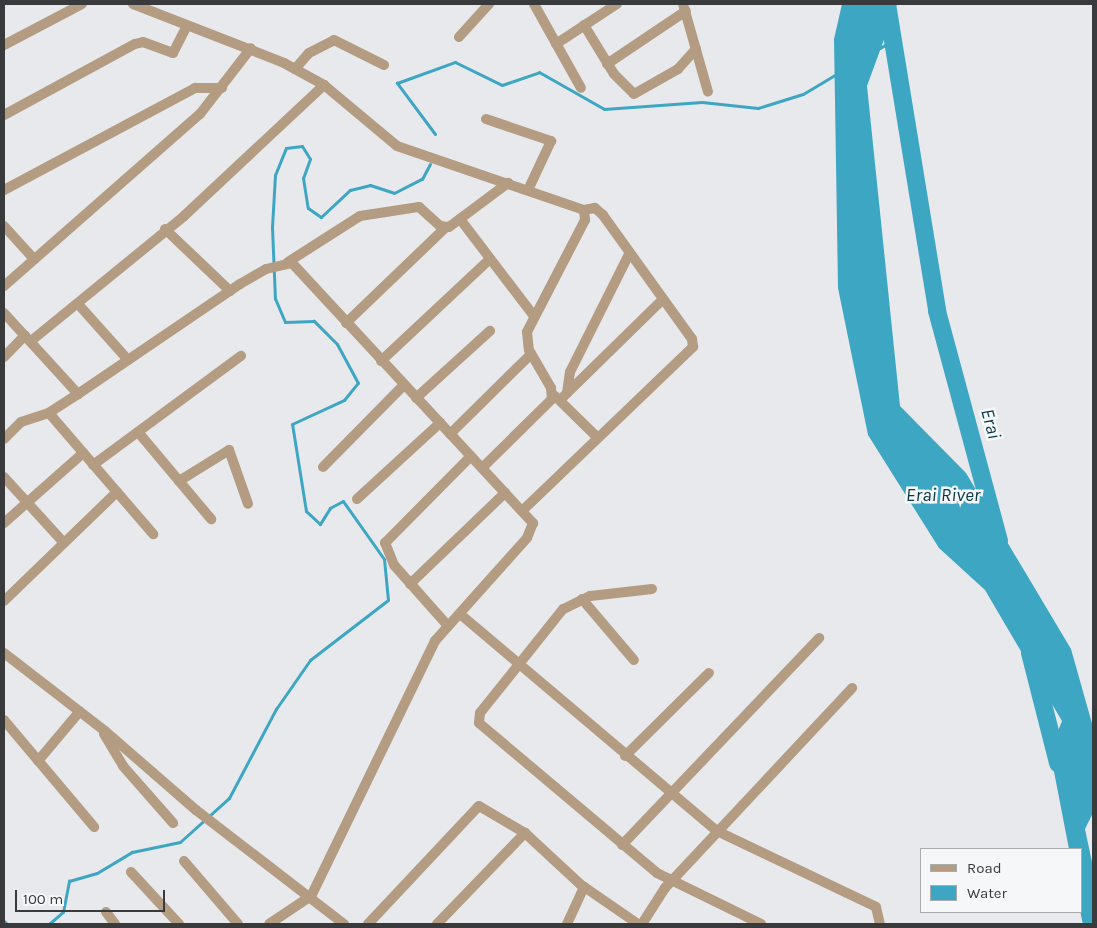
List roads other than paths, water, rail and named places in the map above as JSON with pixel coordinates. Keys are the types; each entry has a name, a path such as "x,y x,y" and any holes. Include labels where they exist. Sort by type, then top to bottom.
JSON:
{"street":[{"path":"4,45 82,4"},
{"path":"133,4 186,27 251,48 295,69 324,85 397,146 584,210 591,207 600,212 663,299 693,347 596,436 523,510"},
{"path":"459,37 489,4"},
{"path":"534,4 581,88"},
{"path":"556,44 617,4"},
{"path":"606,64 684,7 708,92"},
{"path":"584,26 606,64 634,94 678,69 696,49"},
{"path":"4,115 135,44 143,42 173,53 186,27"},
{"path":"295,69 309,53 334,40 384,65"},
{"path":"4,286 200,114 222,88 251,48"},
{"path":"4,357 78,304 259,149 324,85"},
{"path":"4,190 195,88 222,88"},
{"path":"486,119 551,141 528,190"},
{"path":"346,323 445,228 460,220 508,183"},
{"path":"4,438 21,422 49,413 230,291 266,269 286,262 360,216 419,207 445,228"},
{"path":"584,210 585,220 534,316 527,336 531,354 560,396 596,436"},
{"path":"460,220 534,316"},
{"path":"4,226 34,259"},
{"path":"165,228 230,291"},
{"path":"560,396 629,254"},
{"path":"381,361 490,258"},
{"path":"269,924 312,896 391,724 431,648 448,626 532,533 533,523 523,510 286,262"},
{"path":"482,468 549,403 560,396 663,299"},
{"path":"78,304 128,360"},
{"path":"4,313 78,394"},
{"path":"416,398 490,332"},
{"path":"450,434 531,354"},
{"path":"93,465 241,356"},
{"path":"323,467 404,385"},
{"path":"49,413 153,534"},
{"path":"357,499 440,423"},
{"path":"138,432 211,519"},
{"path":"179,481 229,450 248,504"},
{"path":"4,523 84,454"},
{"path":"448,626 410,584 390,558 387,540 471,456"},
{"path":"4,477 64,544"},
{"path":"4,601 117,492"},
{"path":"410,584 505,493"},
{"path":"652,589 582,599 563,609 480,713 479,723 622,845 672,881 761,924"},
{"path":"582,599 634,660"},
{"path":"460,614 669,794 717,831 876,907 880,924"},
{"path":"622,845 819,638"},
{"path":"4,653 100,727 196,810 312,896 344,924"},
{"path":"625,756 710,673"},
{"path":"642,924 672,881 852,688"},
{"path":"38,761 80,711"},
{"path":"4,720 94,827"},
{"path":"100,727 123,766 173,823"},
{"path":"368,924 475,808 488,808 525,833 584,887 638,924"},
{"path":"436,924 525,833"},
{"path":"184,861 238,924"},
{"path":"130,872 179,924"},
{"path":"567,924 584,887"},
{"path":"106,912 115,924"}],"water":[{"name":"Erai River","path":"842,4 897,4 867,86 900,406 966,473 1071,649 1093,727 1093,813 1085,829 1093,867 1093,921 1082,916 1082,848 1069,848 1050,751 1062,721 985,590 939,548 868,435 838,288 834,39"}],"waterway":[{"name":"Erai","path":"887,4 937,311 999,541"},
{"path":"880,48 893,40"},
{"path":"435,134 397,83 455,62 502,85 539,72 604,109 702,102 758,108 803,94 836,74"},
{"path":"49,924 63,912 69,881 97,873 132,852 180,842 229,798 276,709 310,660 388,600 384,559 343,501 330,508 320,524 306,511 292,424 344,400 358,383 337,344 314,321 285,322 275,299 272,227 275,175 286,148 302,146 310,159 303,178 308,208 321,217 350,190 370,185 394,193 422,179 430,164"},
{"name":"Erai","path":"1030,653 1058,763"},
{"name":"Erai","path":"1082,874 1092,924"},
{"path":"4,921 7,924"}]}
